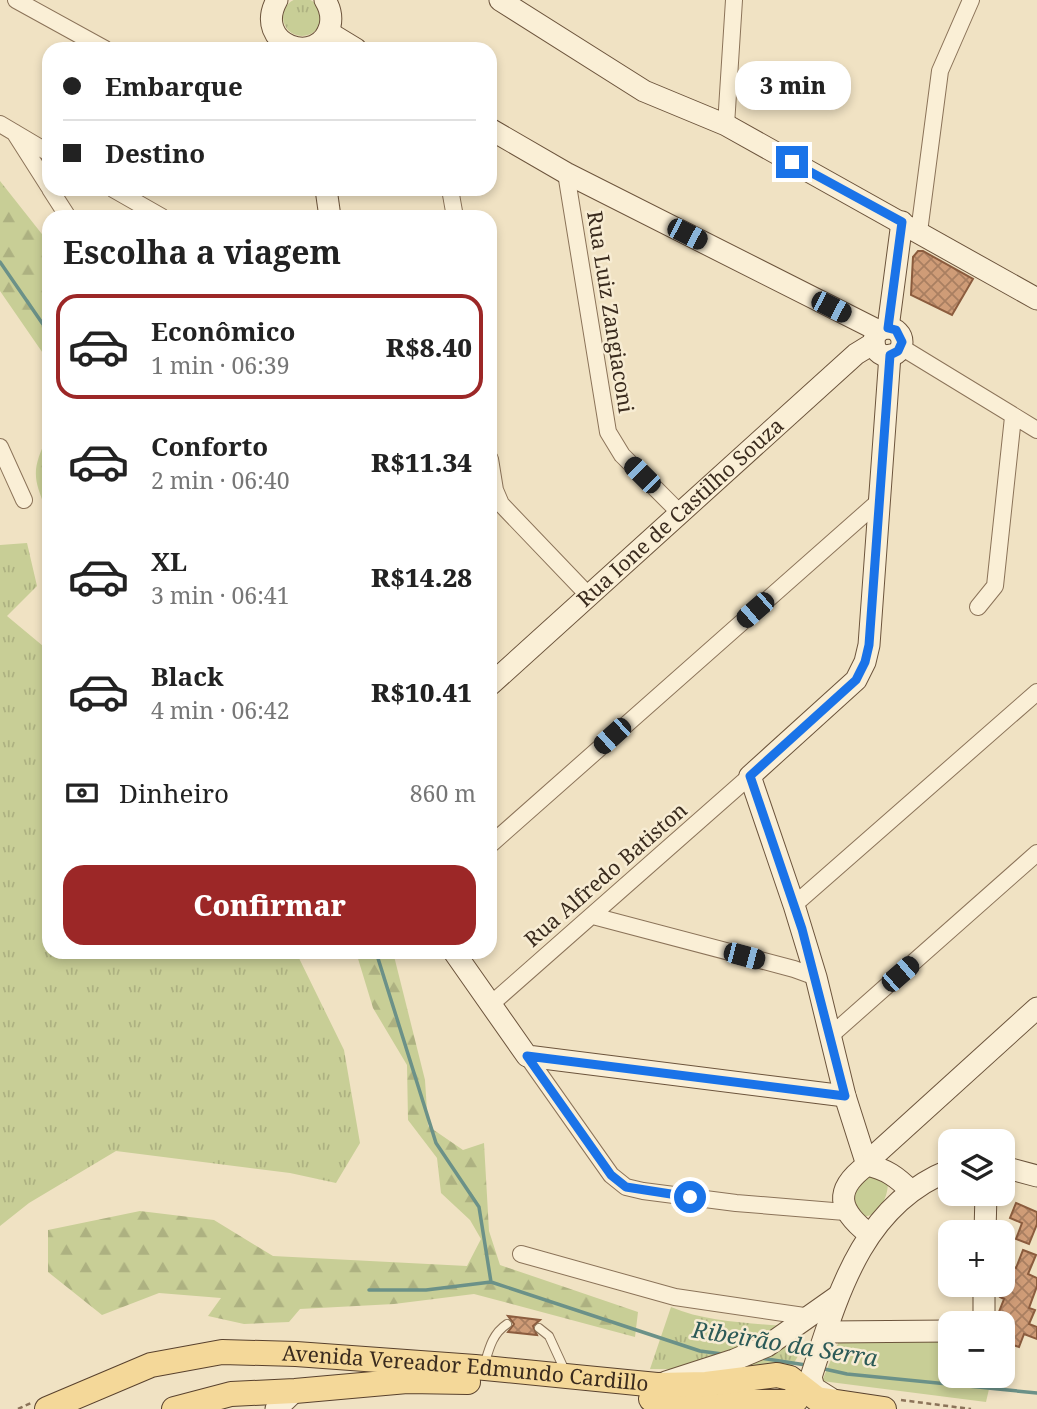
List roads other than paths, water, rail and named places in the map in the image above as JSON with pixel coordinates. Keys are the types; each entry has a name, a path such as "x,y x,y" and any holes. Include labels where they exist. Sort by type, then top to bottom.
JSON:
{"main road":[{"name":"Avenida Vereador Edmundo Cardillo","path":"47,1409 151,1365 222,1352 286,1353 484,1368 657,1385 706,1384 777,1375 807,1383 817,1399 884,1409"},
{"path":"247,1401 259,1385 257,1380 262,1366 286,1353 302,1371 295,1391"},
{"name":"Avenida Vereador Edmundo Cardillo","path":"183,1408 231,1394 247,1401 295,1391 376,1382 463,1381 743,1409"},
{"path":"677,1401 790,1402 796,1400 807,1383"}],"street":[{"path":"16,0 92,42"},
{"path":"276,0 272,10 273,31 284,42"},
{"path":"319,42 328,32 331,22 331,11 325,0"},
{"path":"500,0 645,91 726,125 1037,299"},
{"path":"726,125 734,0"},
{"path":"867,1164 845,1096 816,977 750,776 856,680 865,662 869,645 886,341 911,227 940,71 971,0"},
{"path":"328,32 344,42"},
{"path":"7,128 42,148"},
{"path":"7,128 42,177"},
{"path":"497,133 566,173 886,341 1037,430"},
{"name":"Rua Luiz Zangiaconi","path":"566,173 608,432 622,455 681,514"},
{"path":"125,196 150,210"},
{"name":"Rua Ione de Castilho Souza","path":"497,679 856,354 886,341"},
{"path":"978,607 995,586 1013,417"},
{"path":"0,447 24,500"},
{"path":"497,495 501,504 590,597"},
{"path":"497,839 878,502"},
{"path":"794,905 1037,692"},
{"name":"Rua Alfredo Batiston","path":"490,1005 750,776"},
{"path":"829,1037 1037,853"},
{"path":"593,916 816,977"},
{"path":"459,959 611,1175 626,1187 736,1203 845,1212 869,1234"},
{"path":"845,1212 844,1191 858,1172 1037,1008"},
{"path":"527,1056 845,1096"},
{"path":"867,1164 892,1173 911,1191"},
{"path":"1015,1170 1037,1176"},
{"path":"807,1383 838,1296 869,1234 890,1209 911,1191 938,1176"},
{"path":"521,1254 675,1297 811,1317"},
{"path":"657,1385 734,1360 767,1346 838,1296"},
{"path":"827,1332 938,1331"},
{"path":"276,1409 295,1391"}],"lane":[{"path":"484,1368 498,1330 507,1324"},
{"path":"539,1328 549,1336 567,1376"}],"waterway":[{"path":"0,262 42,323"},
{"path":"378,959 436,1143 479,1207 491,1282"},
{"name":"Ribeirão da Serra","path":"369,1290 426,1290 491,1282 700,1351 722,1354"},
{"name":"Ribeirão da Serra","path":"761,1358 806,1365"},
{"name":"Ribeirão da Serra","path":"820,1368 847,1374 1037,1393"}]}
